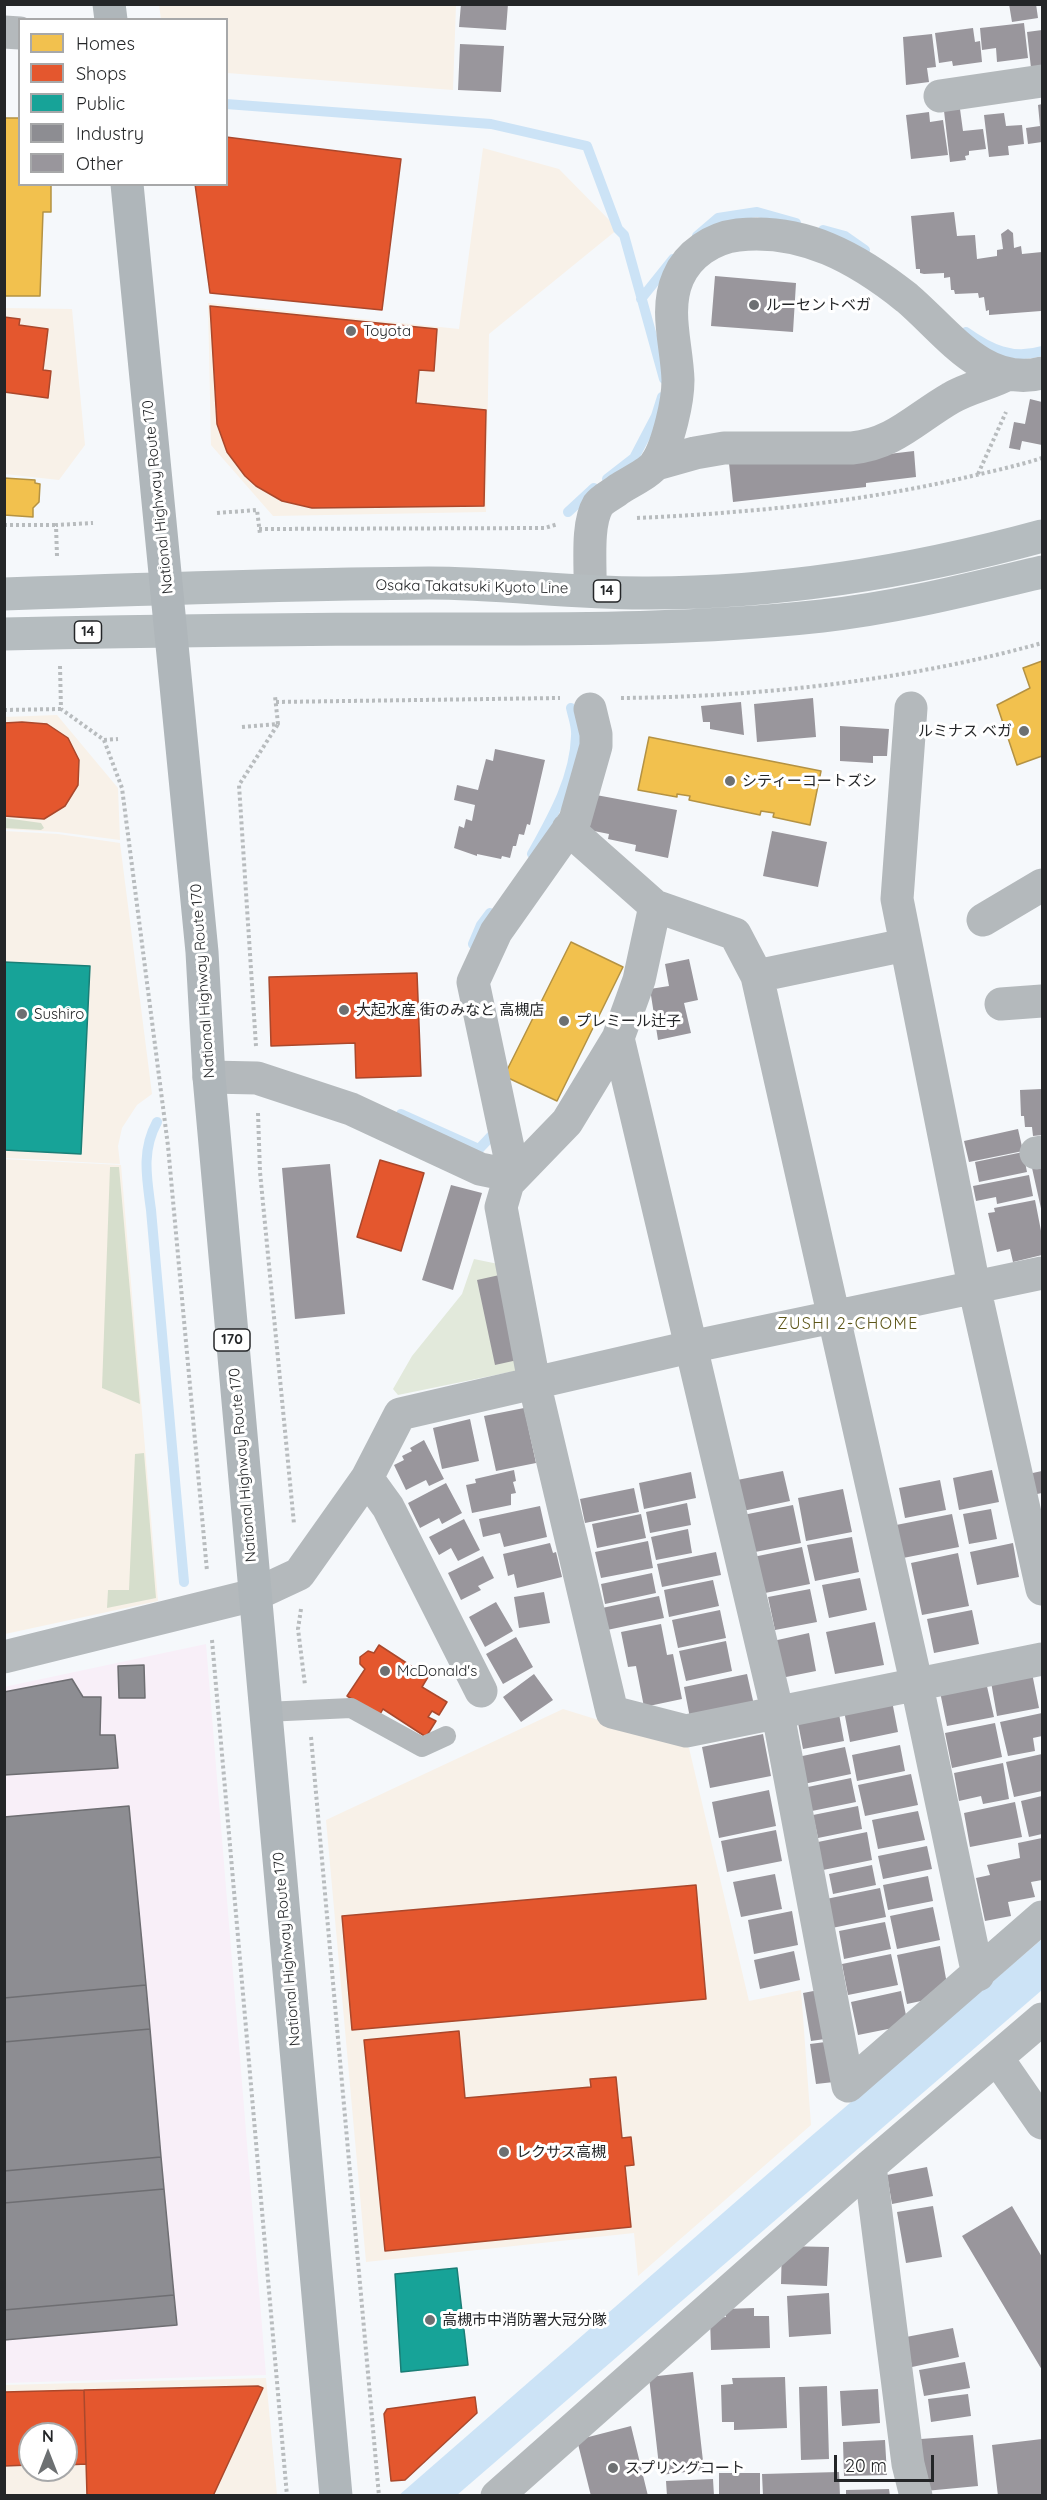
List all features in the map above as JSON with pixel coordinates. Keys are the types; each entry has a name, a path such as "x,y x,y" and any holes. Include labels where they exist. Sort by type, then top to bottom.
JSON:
{"highway":[{"name":"National Highway Route 170","path":"127,186 202,952 209,1077 336,2496"}],"main road":[{"name":"Osaka Takatsuki Kyoto Line","path":"4,594 167,588 432,583 646,593 717,592 798,585 897,570 972,555 1042,536"},
{"name":"14","path":"4,634 171,630 590,629 708,626 825,616 903,603 1042,572"}],"street":[{"path":"940,96 1042,81"},
{"path":"656,464 672,421 678,382 671,308 673,291 679,275 700,249 731,236 769,234 791,236 832,249 861,265 906,298 981,364 1024,374"},
{"path":"590,590 592,520 598,503 656,464 724,448 852,448 872,445 891,438 951,398 1024,374"},
{"path":"514,1176 473,982 496,932 575,820 596,746 590,701"},
{"path":"911,708 897,899 974,1286 1042,1589"},
{"path":"568,829 655,906 735,934 757,976 917,1686 978,1975"},
{"path":"983,920 1042,885"},
{"path":"655,906 639,980 618,1038 567,1122 508,1183 501,1207 534,1382 612,1712 686,1731 1042,1659"},
{"path":"757,976 905,945"},
{"path":"1001,1004 1042,1002"},
{"path":"618,1038 778,1714 848,2086 1042,1917"},
{"path":"209,1077 257,1078 351,1109 480,1169 514,1176"},
{"path":"4,1657 254,1595 299,1574 367,1478 400,1414 690,1347 1042,1273"},
{"path":"367,1478 388,1506 481,1691"},
{"path":"497,2496 870,2166 1042,2019"},
{"path":"997,2058 1042,2123"},
{"path":"870,2166 908,2464 916,2496"}],"lane":[{"path":"265,1712 351,1708 422,1747 446,1736"}],"path":[{"path":"978,474 1024,374"},
{"path":"217,513 257,510 260,534"},
{"path":"4,525 93,523"},
{"path":"56,525 57,556"},
{"path":"276,702 590,701 746,692 860,679 946,666 1042,643"},
{"path":"60,661 61,708"},
{"path":"275,696 278,724 239,785 253,979 260,1172 299,1574 302,1612 298,1629 308,1710 379,2496"},
{"path":"4,710 61,708 104,740 122,788 168,1146 207,1579"},
{"path":"242,727 278,724"},
{"path":"104,740 118,739"},
{"path":"208,1631 212,1637 287,2496"}],"shaded area":[{"path":"159,5 456,5 453,90 228,73 228,18 161,18"},
{"name":"Toyota","path":"483,148 559,169 618,229 489,334 486,512 273,516 211,445 208,303 459,329"},
{"path":"5,308 72,309 85,445 59,480 5,474"},
{"path":"57,715 118,788 120,840 58,832 5,829 4,717"},
{"path":"4,831 58,834 120,843 152,1094 137,1105 122,1128 118,1146 120,1164 5,1158"},
{"path":"4,1159 121,1165 158,1601 5,1634"},
{"path":"474,1259 503,1265 520,1370 398,1395 393,1389 412,1356 462,1294"},
{"path":"206,1644 266,2375 5,2383 4,1687"},
{"path":"563,1709 689,1748 749,2001 801,1990 811,2125 638,2276 634,2233 366,2262 326,1820"},
{"path":"266,2378 277,2495 5,2495 4,2385"}],"green space":[{"path":"5,818 41,823 44,828 41,830 5,828"},
{"path":"110,1167 119,1167 140,1404 102,1388"},
{"path":"144,1453 156,1598 107,1608 108,1590 129,1590 135,1454"}],"water":[{"path":"1042,1939 1042,1990 457,2495 398,2496 809,2138"}],"building: Homes":[{"path":"4,118 18,118 18,186 51,186 51,212 43,212 40,296 4,296"},
{"path":"4,478 35,480 35,483 40,484 39,502 33,508 33,517 4,515"},
{"name":"ルミナス ベガ","path":"1042,661 1042,756 1017,765 997,705 1030,688 1023,668"},
{"name":"シティーコートズシ","path":"649,737 821,771 810,825 773,817 774,813 761,811 760,815 689,800 690,796 677,794 677,797 638,790"},
{"name":"プレミール辻子","path":"571,942 623,967 557,1101 504,1076"}],"building: Shops":[{"path":"228,137 401,159 382,310 210,293 195,186 228,186"},
{"name":"Toyota","path":"210,306 437,329 434,371 419,370 416,403 486,410 484,506 312,508 282,501 256,486 245,476 227,452 217,424"},
{"path":"4,317 20,319 19,325 48,329 43,370 51,371 48,398 4,392"},
{"path":"4,723 47,724 68,738 79,760 78,785 65,806 44,819 4,816"},
{"name":"大起水産 街のみなと 高槻店","path":"417,973 421,1076 356,1078 355,1043 271,1046 269,977"},
{"path":"380,1160 424,1173 401,1251 357,1237"},
{"path":"379,1645 428,1677 422,1687 447,1702 439,1715 432,1711 428,1717 436,1721 426,1737 383,1709 379,1716 347,1696 365,1669 360,1664 360,1657 368,1651 374,1653"},
{"path":"696,1885 706,1999 352,2030 342,1916"},
{"name":"レクサス高槻","path":"459,2031 465,2098 591,2087 590,2079 616,2077 622,2138 631,2137 634,2165 625,2166 631,2227 385,2251 364,2040"},
{"path":"258,2386 263,2388 213,2496 87,2496 84,2390"},
{"path":"84,2390 86,2464 78,2464 78,2422 18,2422 18,2465 4,2466 4,2392"},
{"path":"475,2397 477,2413 405,2480 391,2481 384,2414 387,2409"}],"building: Public":[{"path":"4,962 90,966 81,1154 4,1150"},
{"name":"高槻市中消防署大冠分隊","path":"457,2268 468,2365 401,2372 395,2274"}],"building: Industry":[{"path":"144,1665 145,1698 119,1698 118,1666"},
{"path":"72,1679 83,1697 101,1697 100,1735 115,1735 118,1768 4,1775 4,1692"},
{"path":"129,1806 146,1985 4,1998 4,1817"},
{"path":"146,1985 150,2029 4,2042 4,1998"},
{"path":"150,2029 161,2157 4,2171 4,2042"},
{"path":"161,2157 164,2189 4,2203 4,2171"},
{"path":"164,2189 174,2295 4,2310 4,2203"},
{"path":"174,2295 177,2325 4,2340 4,2310"}],"building: Other":[{"path":"461,4 508,4 506,30 459,27"},
{"path":"1009,4 1036,4 1038,18 1012,22"},
{"path":"1024,23 1028,58 997,62 996,48 982,50 980,28"},
{"path":"973,28 975,42 980,41 982,62 953,66 952,61 939,63 935,33"},
{"path":"1042,30 1042,67 1031,68 1027,32"},
{"path":"932,34 936,67 927,68 929,82 906,85 903,37"},
{"path":"460,44 504,46 501,92 458,90"},
{"path":"1042,104 1042,142 1028,144 1026,128 1040,126 1038,105"},
{"path":"960,109 963,131 983,129 986,149 969,151 969,155 965,156 966,160 950,162 944,111"},
{"path":"929,112 930,122 943,120 948,155 911,159 906,115"},
{"path":"1004,113 1006,126 1022,125 1024,144 1008,146 1009,155 989,157 984,115"},
{"path":"954,212 957,236 975,235 977,259 997,256 997,250 1003,249 1001,234 1008,229 1013,233 1014,248 1021,246 1022,254 1042,252 1041,311 989,315 989,310 986,311 984,297 979,298 978,293 955,294 954,290 951,290 950,277 944,278 944,273 924,274 920,273 920,269 916,269 911,216"},
{"name":"ルーセントベガ","path":"715,276 796,283 793,332 711,326"},
{"path":"1030,399 1042,402 1042,445 1022,441 1020,450 1009,448 1014,422 1025,424"},
{"path":"914,451 916,477 866,483 866,487 733,502 729,463 821,462"},
{"path":"813,698 816,737 757,742 754,704"},
{"path":"741,702 744,735 710,729 710,722 703,722 701,706"},
{"path":"840,726 889,729 887,756 873,756 873,763 840,761"},
{"path":"495,749 545,760 530,825 527,824 524,835 519,834 510,858 502,856 501,859 477,854 477,856 454,848 459,826 464,828 466,819 472,821 475,805 454,800 457,785 478,790 486,759 493,761"},
{"path":"596,795 677,810 668,858 635,851 636,845 608,839 609,834 589,830"},
{"path":"772,831 827,842 818,887 763,876"},
{"path":"689,959 698,1000 684,1003 691,1033 658,1040 650,989 669,986 665,964"},
{"path":"1042,1089 1042,1135 1033,1136 1032,1127 1025,1127 1024,1116 1021,1116 1020,1090"},
{"path":"1018,1129 1023,1151 969,1162 964,1141"},
{"path":"1023,1152 1027,1172 979,1182 975,1162"},
{"path":"330,1164 345,1314 295,1319 282,1168"},
{"path":"1042,1166 1042,1213 1032,1168"},
{"path":"1029,1175 1033,1196 997,1204 996,1197 976,1201 973,1186"},
{"path":"451,1185 482,1193 453,1290 422,1280"},
{"path":"1035,1200 1042,1236 1042,1255 1013,1262 1010,1249 997,1252 988,1213 995,1212 994,1208"},
{"path":"504,1274 522,1359 495,1365 477,1280"},
{"path":"524,1408 536,1463 496,1471 484,1416"},
{"path":"470,1419 479,1461 442,1469 433,1428"},
{"path":"424,1440 444,1479 429,1486 426,1480 406,1490 394,1465 404,1460 402,1456 412,1451 410,1448"},
{"path":"514,1470 516,1481 513,1482 516,1493 511,1494 511,1505 472,1513 466,1485 476,1483 475,1479"},
{"path":"992,1470 999,1502 959,1510 953,1478"},
{"path":"783,1471 790,1501 738,1512 732,1481"},
{"path":"1042,1471 1042,1493 1032,1495 1028,1474"},
{"path":"691,1472 696,1498 644,1509 639,1483"},
{"path":"940,1480 946,1510 905,1518 899,1488"},
{"path":"446,1483 462,1513 442,1524 439,1518 420,1528 408,1503"},
{"path":"634,1488 639,1512 585,1523 580,1499"},
{"path":"843,1489 852,1532 806,1541 798,1498"},
{"path":"687,1503 691,1525 650,1533 646,1512"},
{"path":"793,1505 801,1543 750,1553 743,1515"},
{"path":"540,1506 547,1537 504,1547 500,1533 483,1537 479,1519"},
{"path":"991,1509 997,1539 969,1544 963,1514"},
{"path":"641,1514 646,1538 597,1548 592,1524"},
{"path":"952,1514 959,1547 903,1558 896,1525"},
{"path":"464,1519 480,1550 458,1561 451,1548 439,1555 429,1537"},
{"path":"688,1529 692,1553 656,1560 651,1537"},
{"path":"852,1537 859,1572 815,1581 807,1545"},
{"path":"648,1541 653,1568 601,1578 595,1552"},
{"path":"550,1543 553,1553 556,1552 562,1577 517,1588 514,1574 508,1576 503,1554"},
{"path":"1013,1543 1019,1577 977,1585 970,1552"},
{"path":"802,1547 810,1584 760,1594 753,1557"},
{"path":"716,1552 721,1575 662,1587 657,1564"},
{"path":"958,1553 969,1606 922,1615 911,1563"},
{"path":"483,1556 494,1578 478,1586 481,1590 461,1600 448,1573"},
{"path":"652,1573 656,1593 605,1604 601,1584"},
{"path":"860,1578 867,1610 829,1618 822,1585"},
{"path":"713,1580 719,1606 669,1617 664,1590"},
{"path":"810,1589 817,1622 775,1630 768,1597"},
{"path":"544,1592 550,1623 519,1628 514,1597"},
{"path":"659,1596 664,1618 607,1630 602,1608"},
{"path":"496,1602 513,1631 485,1647 469,1617"},
{"path":"720,1610 726,1638 678,1648 672,1620"},
{"path":"972,1610 979,1644 934,1653 927,1619"},
{"path":"875,1622 884,1665 835,1674 826,1632"},
{"path":"661,1624 667,1655 673,1654 682,1699 644,1707 636,1666 628,1667 621,1632"},
{"path":"809,1633 816,1671 781,1678 773,1641"},
{"path":"516,1637 533,1667 503,1684 486,1654"},
{"path":"726,1641 732,1671 686,1681 679,1651"},
{"path":"1032,1673 1039,1708 997,1716 991,1682"},
{"path":"534,1674 553,1700 521,1722 503,1697"},
{"path":"747,1674 754,1705 690,1718 684,1687"},
{"path":"986,1682 994,1717 947,1726 940,1692"},
{"path":"892,1701 898,1732 850,1742 844,1711"},
{"path":"1042,1713 1042,1736 1033,1738 1035,1751 1008,1756 1000,1722"},
{"path":"839,1714 844,1741 803,1749 798,1723"},
{"path":"995,1723 1002,1757 952,1768 945,1733"},
{"path":"763,1734 771,1776 710,1788 702,1747"},
{"path":"900,1745 905,1771 857,1781 852,1755"},
{"path":"845,1747 851,1774 799,1785 793,1758"},
{"path":"1042,1754 1042,1791 1014,1797 1006,1762"},
{"path":"1003,1763 1009,1799 983,1804 981,1796 959,1801 954,1773"},
{"path":"911,1774 918,1805 865,1816 858,1785"},
{"path":"851,1778 856,1802 807,1812 803,1788"},
{"path":"769,1790 776,1826 719,1838 712,1802"},
{"path":"1042,1796 1042,1834 1029,1837 1021,1801"},
{"path":"1015,1802 1022,1837 970,1847 964,1813"},
{"path":"858,1806 862,1829 818,1838 813,1815"},
{"path":"918,1811 925,1840 878,1849 872,1820"},
{"path":"776,1830 782,1861 727,1872 721,1841"},
{"path":"867,1832 872,1860 818,1871 813,1843"},
{"path":"1042,1838 1042,1880 1031,1882 1035,1897 1008,1902 1011,1916 985,1921 976,1878 990,1875 987,1865 1020,1858 1018,1843"},
{"path":"927,1846 932,1869 883,1879 878,1856"},
{"path":"872,1865 876,1885 833,1894 829,1874"},
{"path":"775,1874 782,1909 741,1917 733,1882"},
{"path":"928,1876 933,1901 888,1910 883,1885"},
{"path":"880,1888 886,1917 832,1928 826,1899"},
{"path":"933,1907 940,1940 897,1949 890,1916"},
{"path":"792,1911 798,1945 754,1954 748,1920"},
{"path":"885,1922 891,1949 844,1959 839,1931"},
{"path":"940,1946 949,1995 907,2004 897,1955"},
{"path":"794,1951 800,1980 760,1989 754,1960"},
{"path":"891,1954 898,1985 848,1995 842,1964"},
{"path":"824,1989 832,2038 811,2041 803,1993"},
{"path":"901,1991 908,2025 858,2035 851,2002"},
{"path":"833,2041 834,2082 816,2084 810,2044"},
{"path":"927,2167 933,2196 892,2204 887,2175"},
{"path":"933,2206 942,2257 906,2263 897,2212"},
{"path":"1012,2206 1042,2257 1042,2370 962,2236"},
{"path":"782,2246 829,2247 827,2286 781,2284"},
{"path":"829,2293 831,2334 789,2337 787,2296"},
{"path":"754,2308 754,2316 769,2316 770,2348 711,2350 710,2318 726,2317 725,2309"},
{"path":"953,2328 959,2357 912,2367 906,2337"},
{"path":"965,2362 970,2388 924,2396 919,2370"},
{"path":"693,2372 704,2470 660,2475 649,2377"},
{"path":"785,2377 787,2428 734,2430 734,2422 722,2422 721,2385 733,2384 732,2378"},
{"path":"827,2386 829,2459 801,2460 799,2387"},
{"path":"878,2389 880,2423 842,2426 840,2391"},
{"path":"968,2394 971,2416 931,2422 928,2399"},
{"name":"スプリングコート","path":"631,2426 648,2496 591,2496 577,2440"},
{"path":"973,2435 978,2486 925,2491 921,2439"},
{"path":"1042,2439 1042,2496 998,2496 992,2445"},
{"path":"885,2440 887,2475 844,2476 843,2442"},
{"path":"839,2472 840,2496 763,2496 762,2474"},
{"path":"719,2473 760,2473 760,2496 719,2496"},
{"path":"713,2479 714,2496 667,2496 666,2481"},
{"path":"889,2489 890,2496 846,2496 846,2490"}],"waterway":[{"path":"228,104 491,124 587,146 618,229 624,235 664,379"},
{"path":"697,236 718,218 757,212 796,223"},
{"path":"823,230 845,236 865,250"},
{"path":"641,299 673,259"},
{"path":"966,332 1002,351 1021,354 1042,351"},
{"path":"607,479 634,458 656,416 662,397"},
{"path":"568,512 594,488"},
{"path":"532,854 561,797 572,767 576,733 571,708"},
{"path":"473,944 481,925 490,913"},
{"path":"401,1114 479,1149 495,1132 495,1128"},
{"path":"157,1122 149,1144 146,1165 184,1582"}],"place":[{"name":"ルーセントベガ","path":"754,305"},
{"name":"Toyota","path":"351,331"},
{"name":"ルミナス ベガ","path":"1024,731"},
{"name":"シティーコートズシ","path":"730,781"},
{"name":"大起水産 街のみなと 高槻店","path":"344,1010"},
{"name":"Sushiro","path":"22,1014"},
{"name":"プレミール辻子","path":"564,1021"},
{"name":"McDonald's","path":"385,1671"},
{"name":"レクサス高槻","path":"504,2152"},
{"name":"高槻市中消防署大冠分隊","path":"430,2320"},
{"name":"スプリングコート","path":"613,2468"}],"district":[{"name":"ZUSHI 2-CHOME","path":"848,1324"}]}
